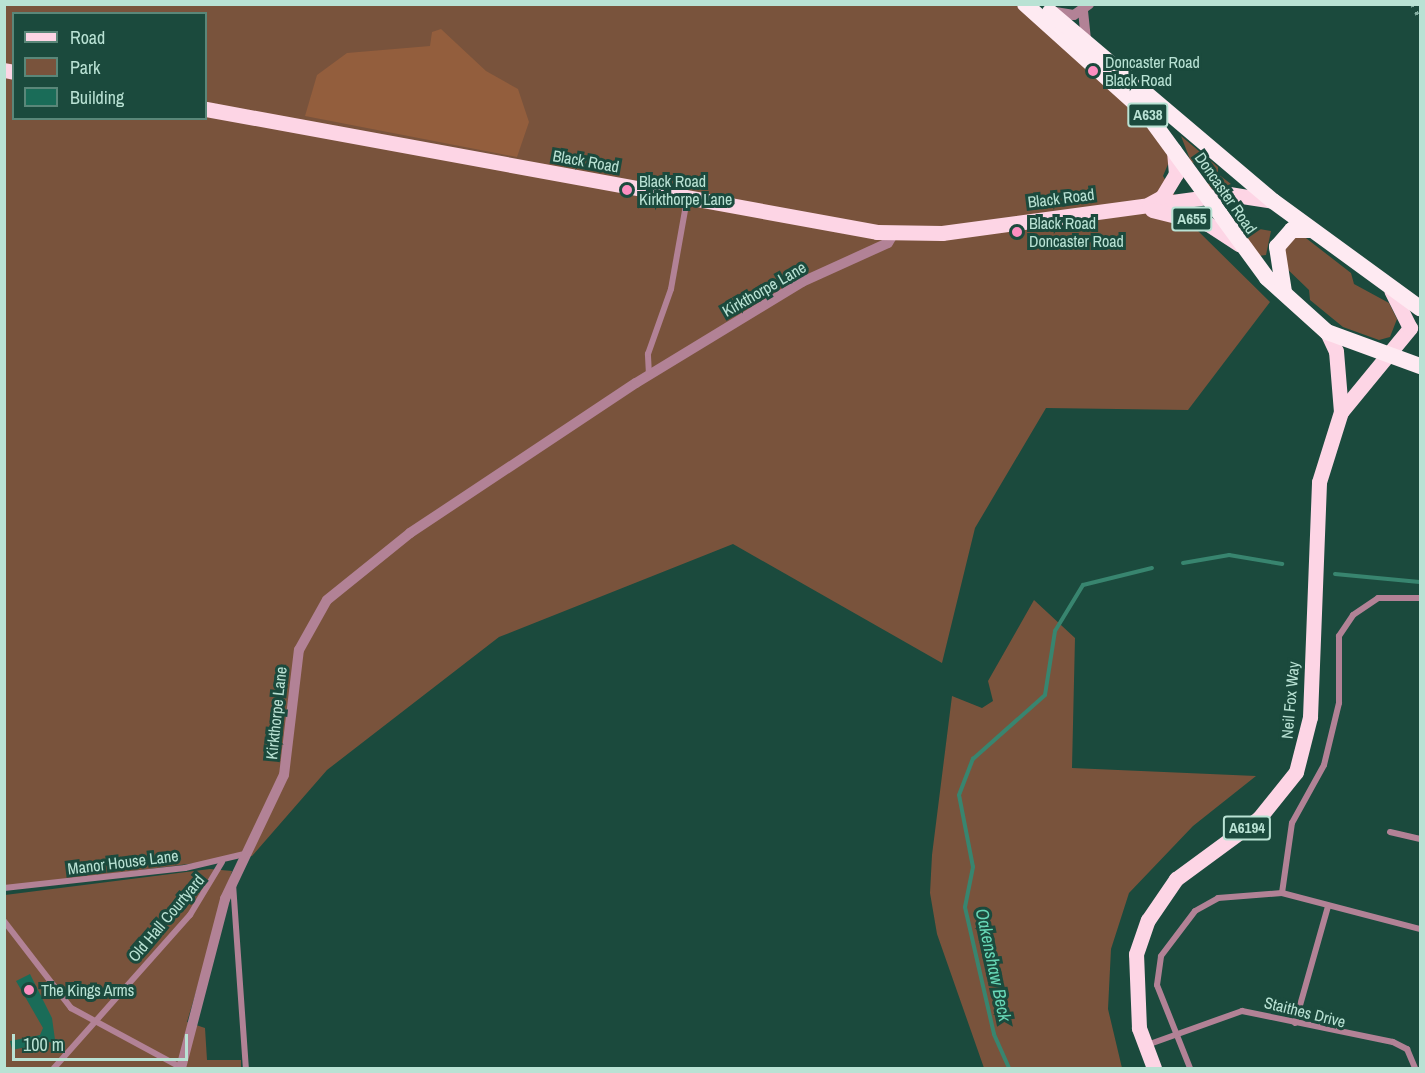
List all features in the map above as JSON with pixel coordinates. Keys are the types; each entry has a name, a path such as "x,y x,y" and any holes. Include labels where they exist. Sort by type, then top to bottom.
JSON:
{"highway":[{"name":"Doncaster Road","path":"1025,4 1081,43 1273,201 1420,308"},
{"name":"Doncaster Road","path":"1044,7 1079,14 1081,43 1148,114 1239,244 1284,292 1327,332 1420,366"},
{"path":"1284,292 1277,247 1292,230 1311,230"}],"main road":[{"name":"Black Road","path":"207,109 687,198 894,233 942,233 1140,208 1205,197 1249,195 1273,201"},
{"name":"Black Road","path":"1140,208 1169,190 1176,174 1174,150"},
{"name":"Black Road","path":"1140,208 1208,224 1239,244"},
{"name":"Neil Fox Way","path":"1341,412 1410,328 1388,285"},
{"name":"Neil Fox Way","path":"1154,1068 1144,1046 1134,978 1148,920 1186,869 1259,818 1296,772 1305,745 1312,687 1315,512 1341,412 1336,351 1327,332"}],"street":[{"path":"650,375 648,354 671,289 687,198"},
{"name":"Kirkthorpe Lane","path":"182,1068 232,881 281,785 299,650 327,600 410,533 650,375 802,282 888,243 894,233"},
{"path":"1282,893 1292,823 1324,765 1340,703 1339,636 1353,615 1378,598 1420,598"},
{"path":"1390,832 1420,839"},
{"name":"Manor House Lane","path":"4,888 222,862 244,854"},
{"name":"Old Hall Courtyard","path":"54,1068 190,915 222,862"},
{"path":"232,881 246,1068"},
{"path":"1190,1068 1174,1035 1157,985 1161,956 1178,929 1218,898 1282,893 1420,929"},
{"path":"1295,1023 1328,906"},
{"path":"4,921 72,1008 182,1068"},
{"name":"Staithes Drive","path":"1144,1046 1242,1011 1393,1042 1407,1049 1415,1068"}],"green space":[{"path":"4,5 1025,5 1174,150 1163,176 1194,227 1270,302 1188,410 1046,408 975,528 942,663 733,544 499,637 327,770 252,856 5,887"},
{"path":"1181,136 1218,167 1218,174 1231,184 1207,192 1205,185 1210,183 1199,164 1191,162"},
{"path":"1236,225 1271,231 1266,255 1258,256"},
{"path":"1302,235 1351,273 1354,284 1389,303 1397,319 1390,337 1379,340 1343,327 1310,300 1309,290 1281,263 1285,240"},
{"path":"1034,600 1075,638 1072,768 1256,776 1193,826 1129,893 1111,949 1108,1009 1122,1068 984,1068 937,934 930,893 932,855 952,696 982,708 993,701 988,681"},
{"path":"210,869 232,871 187,1022 205,1028 207,1060 241,1060 241,1068 5,1068 5,895"}],"shaded area":[{"path":"441,29 486,71 518,89 529,122 517,157 305,116 317,75 347,53 430,46 432,32"}],"building":[{"path":"30,974 52,1018 56,1047 50,1042 12,1050 10,1041 40,1035 43,1028 16,981"}],"waterway":[{"name":"Oakenshaw Beck","path":"1183,563 1229,555 1282,564"},
{"name":"Oakenshaw Beck","path":"1009,1068 994,1034 965,907 973,867 959,795 973,759 1045,695 1055,631 1083,585 1152,568"},
{"name":"Oakenshaw Beck","path":"1335,574 1420,582"}],"railway":[{"path":"1412,4 1420,20"}],"place":[{"name":"Doncaster Road Black Road","path":"1093,71"},
{"name":"Black Road Kirkthorpe Lane","path":"627,190"},
{"name":"Black Road Doncaster Road","path":"1017,232"},
{"name":"The Kings Arms","path":"29,990"}]}
